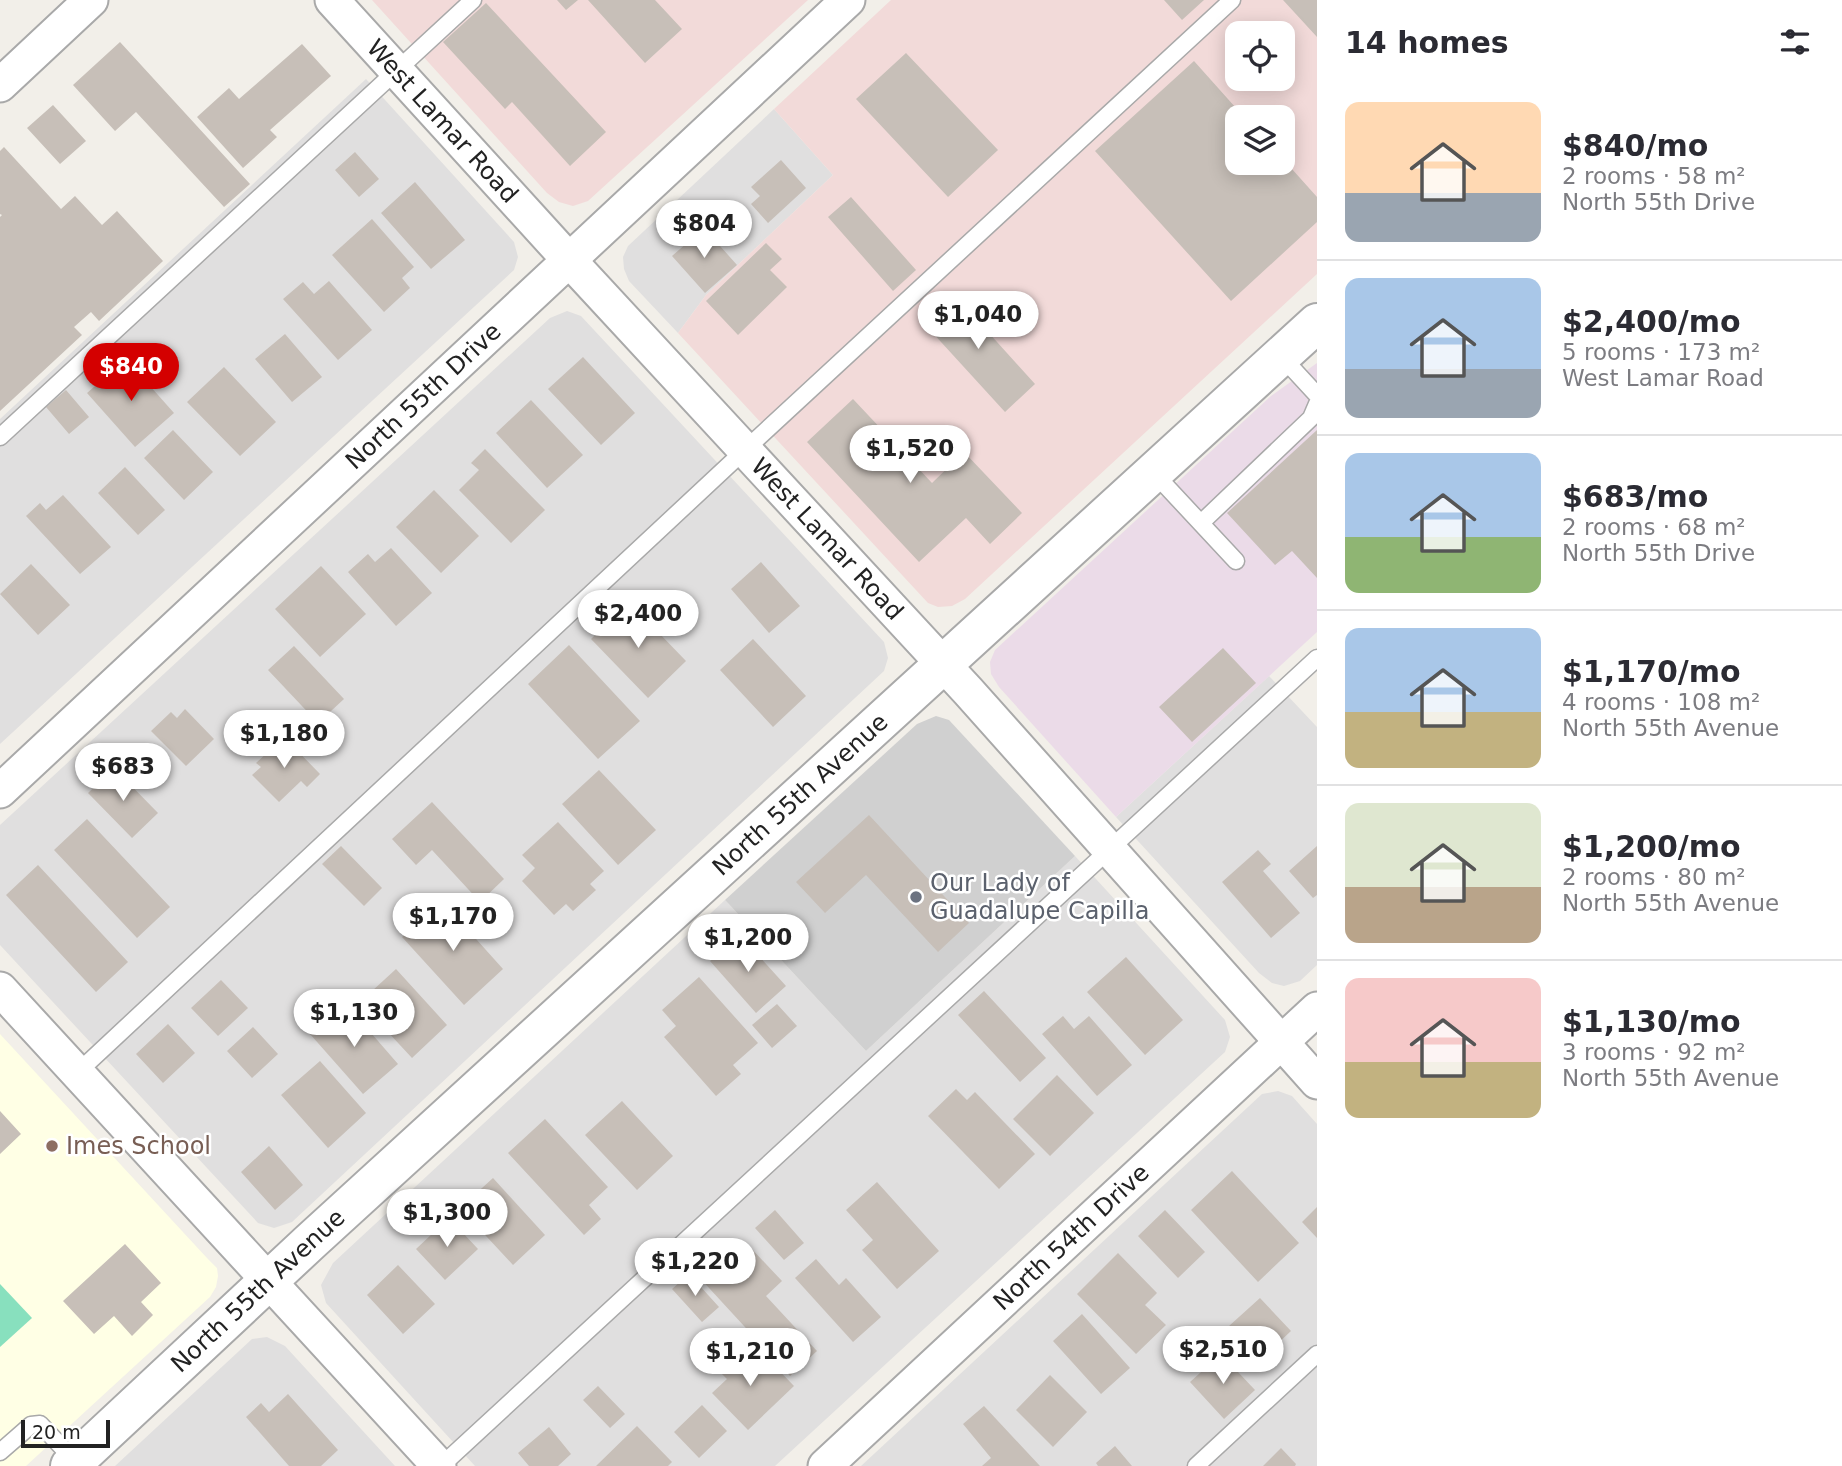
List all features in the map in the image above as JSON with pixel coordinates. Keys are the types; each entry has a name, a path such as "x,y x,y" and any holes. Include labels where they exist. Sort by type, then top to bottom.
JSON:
{"street":[{"path":"0,85 91,0"},
{"name":"West Lamar Road","path":"332,0 944,664 1317,1082"},
{"name":"North 55th Drive","path":"0,791 848,0"},
{"name":"North 55th Avenue","path":"72,1464 268,1280 1317,323"},
{"path":"0,989 440,1466"},
{"name":"North 54th Drive","path":"825,1466 1317,1009"}],"lane":[{"path":"0,437 473,0"},
{"path":"77,1073 1232,0"},
{"path":"1281,356 1317,395"},
{"path":"1200,523 1311,418 1317,404"},
{"path":"1153,472 1236,561"},
{"path":"440,1466 1317,658"},
{"path":"1196,1466 1317,1354"},
{"path":"0,1452 31,1425 40,1424 72,1464"}],"shaded area":[{"path":"372,0 808,0 588,201 573,206 559,202 547,193"},
{"path":"891,0 1317,0 1317,274 965,599 952,606 938,607 928,603 678,333 706,295 833,175 774,109"},
{"path":"366,79 514,242 518,257 514,270 0,744 0,419"},
{"path":"774,109 833,175 706,295 678,333 629,281 623,257 628,246"},
{"path":"567,311 581,316 884,642 888,658 884,671 292,1222 274,1228 258,1223 0,945 0,825 550,318"},
{"path":"1317,363 1317,632 1116,817 999,687 991,674 990,662 995,650 1271,396"},
{"path":"1269,676 1317,727 1317,965 1300,981 1284,986 1272,983 1259,973 1116,817"},
{"path":"936,716 949,720 1075,856 866,1051 725,900 917,724"},
{"path":"1075,856 1225,1020 1230,1037 1225,1052 775,1466 475,1466 326,1303 321,1285 333,1263 725,900 866,1051"},
{"name":"Imes School","path":"0,1034 217,1268 218,1276 210,1297 26,1466 0,1466"},
{"path":"1278,1091 1292,1096 1317,1124 1317,1466 861,1466 1262,1094"},
{"path":"267,1337 285,1346 395,1466 115,1466 252,1339"}],"green space":[{"path":"0,1284 32,1318 0,1347"}],"building":[{"path":"557,0 578,0 566,10"},
{"path":"588,0 655,0 682,29 645,63"},
{"path":"1164,0 1204,0 1182,20"},
{"path":"1283,0 1317,0 1317,37"},
{"path":"486,3 606,132 570,166 512,102 505,109 443,42"},
{"path":"120,42 250,184 224,207 136,112 115,131 73,85"},
{"path":"302,44 331,76 270,130 277,137 243,168 197,117 229,88 239,99"},
{"path":"906,53 998,150 948,197 856,99"},
{"path":"1194,61 1233,105 1225,105 1225,175 1295,175 1295,172 1317,197 1317,222 1231,301 1095,151"},
{"path":"53,105 86,141 60,164 27,128"},
{"path":"4,147 61,209 75,196 102,225 117,211 163,261 99,321 91,312 74,327 82,335 0,411 0,151"},
{"path":"355,152 379,179 359,197 335,170"},
{"path":"781,160 806,188 768,223 751,204 760,196 751,187"},
{"path":"415,182 465,240 431,269 381,213"},
{"path":"851,197 916,270 893,291 828,217"},
{"path":"372,219 414,267 402,278 410,288 384,312 332,255"},
{"path":"704,228 737,265 705,293 672,256"},
{"path":"766,243 782,259 770,270 787,287 738,335 706,301"},
{"path":"329,281 372,330 338,360 283,299 303,282 314,294"},
{"path":"951,291 1035,384 1005,412 920,319"},
{"path":"285,334 322,377 292,402 255,359"},
{"path":"583,357 635,413 601,445 548,389"},
{"path":"126,359 174,413 135,447 87,393"},
{"path":"224,367 276,422 240,456 187,402"},
{"path":"66,390 89,417 69,434 46,407"},
{"path":"853,399 932,483 964,452 1022,513 990,544 966,518 919,562 807,442"},
{"path":"531,400 583,455 547,488 496,433"},
{"path":"173,430 213,472 184,500 144,458"},
{"path":"1317,430 1317,578 1292,551 1275,565 1227,513"},
{"path":"485,449 545,510 511,543 459,490 479,470 471,463"},
{"path":"125,467 165,510 138,535 98,493"},
{"path":"434,490 479,536 441,573 396,527"},
{"path":"63,495 111,547 80,574 26,516 40,503 46,510"},
{"path":"391,548 432,593 396,626 348,572 368,554 375,562"},
{"path":"761,562 800,606 769,633 731,589"},
{"path":"31,564 70,605 38,635 0,594"},
{"path":"321,566 366,614 320,657 275,609"},
{"path":"629,602 686,661 648,698 591,639"},
{"path":"753,639 806,696 773,727 720,670"},
{"path":"569,645 640,721 598,759 528,684"},
{"path":"294,646 344,699 318,723 268,670"},
{"path":"1223,648 1256,683 1192,742 1159,707"},
{"path":"185,709 214,739 186,766 151,731 171,712 177,718"},
{"path":"284,737 320,774 307,787 301,781 279,802 252,775 261,767 256,763"},
{"path":"114,768 158,813 132,838 88,793"},
{"path":"599,770 656,830 618,865 562,804"},
{"path":"432,802 504,879 480,902 432,850 416,865 392,839"},
{"name":"Our Lady of Guadalupe Capilla","path":"869,815 969,923 938,952 866,875 825,913 796,882"},
{"path":"87,819 170,907 137,938 54,850"},
{"path":"558,822 604,871 590,884 596,890 573,911 566,904 554,915 522,881 535,868 522,855"},
{"path":"341,846 382,888 364,906 322,864"},
{"path":"1317,846 1317,895 1313,898 1289,871"},
{"path":"1258,850 1271,864 1263,871 1300,913 1271,938 1222,882"},
{"path":"38,865 128,962 96,992 6,895"},
{"path":"442,901 503,969 464,1005 402,937"},
{"path":"740,935 786,986 756,1013 710,961"},
{"path":"1126,957 1183,1020 1145,1055 1087,992"},
{"path":"396,969 447,1025 412,1058 360,1002"},
{"path":"699,977 758,1043 733,1065 741,1074 716,1096 664,1037 676,1026 662,1010"},
{"path":"221,980 248,1008 218,1036 191,1008"},
{"path":"984,991 1046,1058 1020,1082 958,1015"},
{"path":"345,1003 398,1064 363,1094 310,1034"},
{"path":"777,1004 797,1026 772,1048 752,1025"},
{"path":"1063,1016 1074,1029 1089,1016 1132,1065 1097,1096 1042,1034"},
{"path":"168,1024 195,1053 163,1083 136,1054"},
{"path":"253,1027 278,1054 252,1078 227,1051"},
{"path":"320,1061 366,1113 328,1148 281,1095"},
{"path":"1057,1075 1094,1113 1050,1156 1013,1119"},
{"path":"956,1089 967,1100 975,1092 1035,1154 999,1189 928,1116"},
{"path":"622,1101 673,1156 637,1190 585,1135"},
{"path":"0,1111 21,1134 0,1154"},
{"path":"545,1119 608,1187 589,1205 601,1219 584,1235 508,1153"},
{"path":"269,1146 303,1185 275,1210 241,1172"},
{"path":"1232,1171 1299,1243 1258,1282 1191,1210"},
{"path":"493,1178 545,1235 513,1265 460,1208"},
{"path":"877,1182 939,1251 897,1289 862,1250 873,1240 846,1210"},
{"path":"1317,1207 1317,1238 1302,1222"},
{"path":"775,1210 804,1243 784,1260 755,1228"},
{"path":"1165,1210 1205,1252 1178,1278 1138,1236"},
{"path":"449,1218 478,1249 445,1280 416,1249"},
{"path":"125,1244 161,1283 141,1302 153,1315 132,1336 114,1316 94,1334 63,1301"},
{"path":"748,1245 782,1281 766,1296 817,1351 790,1376 698,1276 731,1246 738,1254"},
{"path":"1118,1253 1157,1293 1145,1305 1166,1325 1136,1354 1077,1294"},
{"path":"816,1259 839,1285 846,1278 881,1317 853,1342 795,1278"},
{"path":"398,1265 435,1304 403,1334 367,1295"},
{"path":"689,1274 719,1307 702,1322 672,1289"},
{"path":"1260,1298 1291,1331 1260,1360 1229,1326"},
{"path":"1082,1314 1130,1368 1101,1394 1053,1341"},
{"path":"737,1350 756,1369 767,1358 794,1386 748,1430 712,1393 727,1379 717,1369"},
{"path":"1221,1354 1255,1390 1224,1419 1190,1382"},
{"path":"1050,1375 1087,1412 1053,1447 1016,1410"},
{"path":"598,1386 625,1414 610,1428 583,1400"},
{"path":"288,1394 338,1450 321,1466 289,1466 246,1417 261,1403 269,1412"},
{"path":"702,1405 727,1431 699,1458 674,1432"},
{"path":"984,1406 1040,1466 982,1466 991,1458 963,1424"},
{"path":"637,1426 672,1462 668,1466 596,1466"},
{"path":"549,1427 571,1454 558,1466 529,1466 518,1453"},
{"path":"1115,1446 1132,1466 1098,1466 1096,1463"},
{"path":"1281,1448 1295,1466 1263,1466"}],"place":[{"name":"Our Lady of Guadalupe Capilla","path":"916,897"},
{"name":"Imes School","path":"52,1146"}]}
